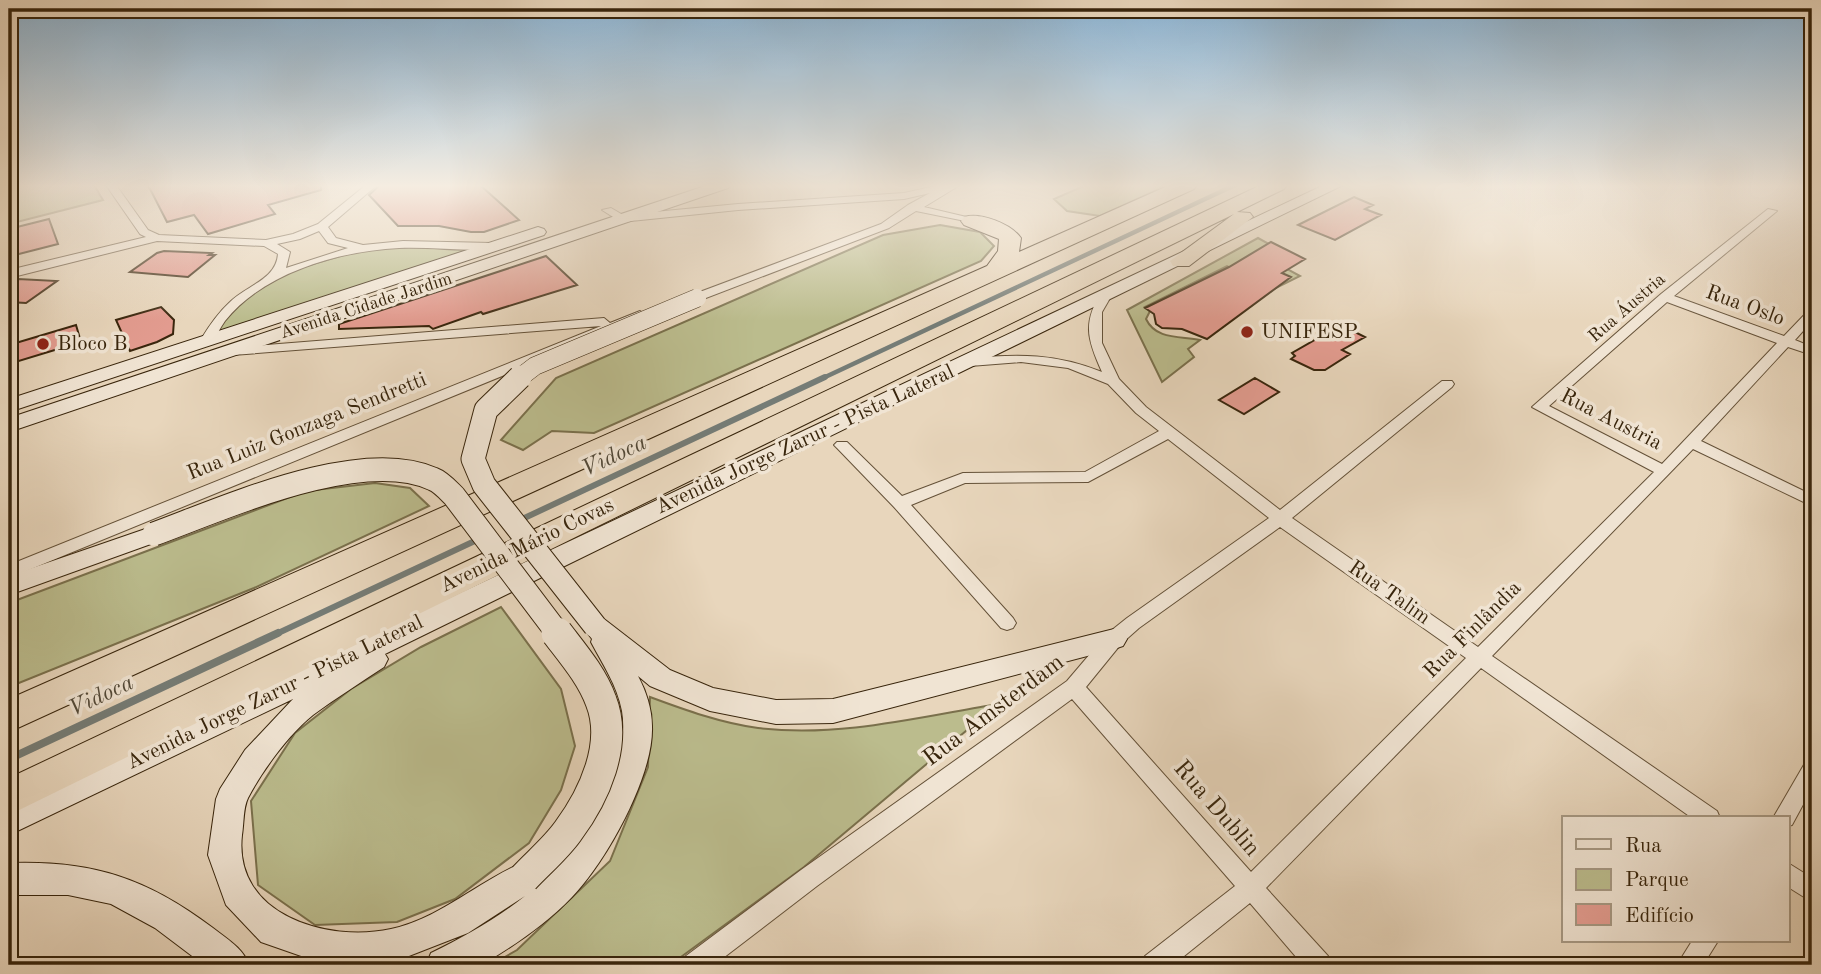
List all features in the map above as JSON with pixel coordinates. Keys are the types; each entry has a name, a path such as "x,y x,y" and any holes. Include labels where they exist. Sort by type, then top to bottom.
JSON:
{"highway":[{"path":"994,272 1009,251 1010,239 998,230"},
{"path":"9,716 1086,230"},
{"name":"Avenida Mário Covas","path":"9,797 1182,230"},
{"path":"1181,261 1226,230"},
{"path":"9,707 106,672"}],"main road":[{"name":"Avenida Cidade Jardim","path":"9,406 492,246 553,230"},
{"name":"Avenida Cidade Jardim","path":"9,425 318,323 572,230"},
{"name":"Avenida Jorge Zarur - Pista Lateral","path":"9,821 970,362 1107,293 1243,230"},
{"path":"443,965 471,953 534,912 575,872 605,831 627,780 639,727 629,681 595,626 484,485 473,459 486,411 506,388 535,366 697,298"},
{"path":"9,586 307,480 336,474 369,471 409,473 434,479 454,496 585,670 602,702 607,741 596,783 568,831 524,878 456,921 391,946 330,948 272,930 238,894 224,855 231,799 255,759 302,708 466,601"},
{"path":"595,626 660,678 710,699 776,712 833,711 1114,639"},
{"path":"9,880 41,878 89,882 126,894 179,925 232,965"}],"street":[{"path":"96,251 121,230"},
{"path":"140,230 157,238"},
{"path":"9,274 157,238 266,243 296,237 311,230"},
{"path":"324,230 332,242 371,247"},
{"path":"227,352 621,320 697,298 873,230"},
{"name":"Rua Áustria","path":"1539,407 1748,230"},
{"path":"266,243 284,252 285,258 270,281"},
{"path":"207,341 221,316 250,292 314,262 371,247 409,244 492,246"},
{"name":"Rua Talim","path":"1107,293 1096,312 1095,343 1113,381 1142,410 1281,518 1706,816"},
{"name":"Rua Oslo","path":"1665,298 1812,351"},
{"name":"Rua Finlândia","path":"1154,965 1251,888 1664,471 1812,313"},
{"name":"Rua Luiz Gonzaga Sendretti","path":"9,572 621,320"},
{"path":"318,323 321,332 331,344"},
{"name":"Rua Talim","path":"970,362 1021,358 1070,364 1113,381"},
{"name":"Rua Amsterdam","path":"695,965 809,878 1074,687 1114,639 1132,623 1281,518 1447,384"},
{"name":"Rua Austria","path":"1539,407 1664,471"},
{"path":"900,503 963,478 1088,477 1171,431"},
{"path":"1690,442 1812,501"},
{"path":"842,445 900,503 1007,622"},
{"name":"Rua Dublin","path":"1074,687 1320,965"},
{"path":"1785,816 1812,769"},
{"path":"1790,875 1812,891"},
{"path":"1689,965 1705,942"}],"green space":[{"path":"909,230 971,230 980,232 994,246 981,261 594,433 552,431 523,450 501,440 556,378 883,235"},
{"path":"1258,238 1269,244 1256,252 1300,276 1274,289 1227,266 1145,307 1150,311 1146,319 1156,331 1169,336 1200,340 1188,349 1194,357 1162,382 1127,310"},
{"path":"492,246 207,341 237,302 293,270 371,247"},
{"path":"375,483 410,488 429,506 254,588 9,687 9,603 306,491"},
{"path":"501,607 561,689 575,746 561,790 529,843 455,899 397,922 315,925 258,885 251,801 295,733 351,689 421,647"},
{"path":"650,697 730,723 788,730 879,725 998,704 804,867 670,965 491,965 517,950 610,861 648,767"}],"building":[{"path":"9,230 53,230 58,244 15,255"},
{"path":"1311,230 1353,230 1335,240"},
{"path":"1271,242 1305,259 1282,273 1291,277 1207,339 1182,329 1162,328 1156,324 1154,314 1145,308 1229,267"},
{"path":"164,251 215,255 188,277 130,272"},
{"path":"546,256 577,285 483,314 481,312 433,329 429,326 339,329 339,324"},
{"path":"18,279 57,281 26,303 9,302 9,285"},
{"path":"161,307 174,320 173,334 130,351 116,320"},
{"name":"Bloco B","path":"76,325 81,342 9,364 9,345"},
{"path":"1341,325 1365,337 1342,350 1350,354 1325,370 1314,370 1291,359 1295,356 1292,353"},
{"path":"1255,378 1279,392 1244,414 1219,400"}],"waterway":[{"name":"Vidoca","path":"821,379 1138,230"},
{"name":"Vidoca","path":"518,521 825,377"},
{"name":"Vidoca","path":"274,635 479,539"},
{"name":"Vidoca","path":"9,759 278,633"}],"place":[{"name":"UNIFESP","path":"1247,332"},
{"name":"Bloco B","path":"43,344"}]}
